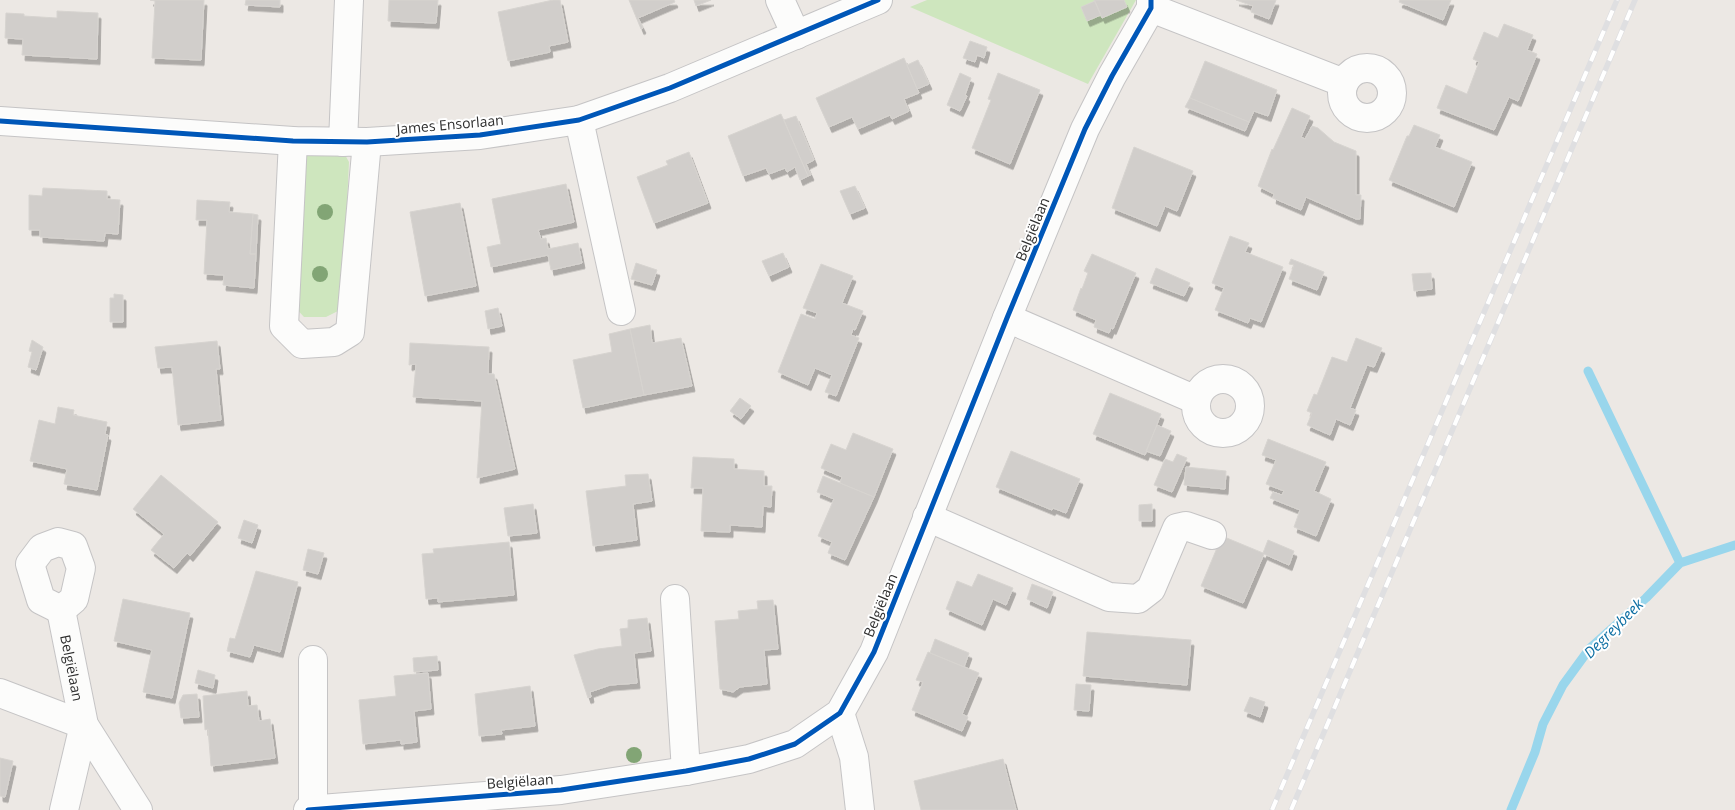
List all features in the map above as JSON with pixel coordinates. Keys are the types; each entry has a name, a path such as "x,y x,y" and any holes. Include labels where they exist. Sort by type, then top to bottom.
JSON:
{"street":[{"path":"293,141 284,326 302,344 334,342 350,332 355,142 349,0"},
{"path":"780,0 796,35"},
{"name":"James Ensorlaan","path":"0,121 293,141 355,142 480,135 579,120 670,88 878,0"},
{"name":"Belgiëlaan","path":"308,810 560,790 686,771 749,759 795,744 840,714 874,652 1007,318 1085,129 1151,4 1344,83"},
{"path":"579,120 621,311"},
{"path":"1007,318 1196,400"},
{"path":"927,517 1109,597 1138,599 1151,589 1177,528 1186,526 1212,535"},
{"path":"675,599 686,771"},
{"name":"Belgiëlaan","path":"61,610 84,725 138,810"},
{"path":"313,660 313,810"},
{"path":"0,694 84,725"},
{"path":"840,714 854,757 860,810"},
{"name":"Belgiëlaan","path":"64,810 84,725"}],"green space":[{"path":"927,0 1136,0 1088,84 910,7"},
{"path":"305,151 344,153 349,162 342,309 326,317 304,317 293,305"}],"building":[{"path":"150,0 204,0 201,60 152,58 155,1"},
{"path":"246,0 280,0 280,7 245,5"},
{"path":"389,0 438,0 436,23 388,21"},
{"path":"560,0 568,42 549,46 550,52 508,61 498,12"},
{"path":"629,0 674,0 675,2 638,18 643,28 641,29"},
{"path":"694,0 711,0 696,6"},
{"path":"1094,0 1124,0 1127,7 1102,18"},
{"path":"1236,0 1276,0 1269,19 1251,12 1253,6"},
{"path":"1400,0 1451,0 1443,20 1399,2"},
{"path":"1095,1 1101,15 1087,21 1081,7"},
{"path":"57,11 98,13 97,59 22,55 23,39 5,38 6,13 57,18"},
{"path":"1504,24 1533,35 1527,50 1537,54 1518,101 1509,97 1494,130 1437,108 1446,85 1467,94 1479,62 1473,59 1484,32 1498,38"},
{"path":"970,41 987,47 984,58 977,55 975,62 963,58"},
{"path":"904,58 919,93 904,99 909,111 892,119 890,115 858,129 852,117 829,127 816,98"},
{"path":"918,60 929,84 917,89 907,65"},
{"path":"1205,61 1277,90 1268,116 1254,111 1249,122 1190,98"},
{"path":"960,73 971,78 965,95 967,96 960,111 947,105"},
{"path":"998,73 1040,90 1010,164 972,148 991,100 988,99"},
{"path":"1190,98 1249,122 1245,131 1185,107"},
{"path":"1292,108 1310,116 1301,137 1305,139 1312,126 1318,128 1334,142 1356,151 1356,195 1361,195 1360,219 1356,219 1306,197 1301,210 1273,198 1274,194 1258,186 1272,149"},
{"path":"781,114 808,176 800,180 795,167 787,172 785,168 769,174 766,168 743,176 728,136"},
{"path":"796,116 814,160 806,164 811,175 808,176 784,120"},
{"path":"1414,125 1440,135 1435,147 1472,162 1454,207 1389,180 1407,136 1409,136"},
{"path":"1134,147 1193,171 1177,211 1165,206 1157,226 1112,208"},
{"path":"689,152 708,203 654,223 637,177 668,165 666,161"},
{"path":"566,184 574,222 538,230 541,239 546,238 548,249 578,243 582,263 551,270 548,255 491,267 487,247 501,244 492,199"},
{"path":"855,186 865,208 850,214 840,191"},
{"path":"43,188 107,191 107,199 120,200 118,234 105,233 104,241 40,237 40,230 29,230 29,195 42,196"},
{"path":"197,200 230,202 229,212 253,214 250,254 256,254 254,288 223,285 224,275 204,274 207,220 196,220"},
{"path":"460,203 476,286 425,296 410,212"},
{"path":"253,214 258,215 256,254 250,254"},
{"path":"1230,236 1249,243 1245,252 1283,267 1261,322 1250,318 1248,323 1215,310 1224,288 1212,283"},
{"path":"783,253 789,267 769,276 762,261"},
{"path":"1092,254 1136,273 1113,329 1111,328 1109,333 1094,327 1096,320 1073,310 1088,273 1084,271"},
{"path":"1291,259 1324,272 1317,290 1289,279 1294,265 1289,264"},
{"path":"636,263 657,270 652,285 631,279"},
{"path":"821,264 853,276 842,303 863,311 851,335 859,338 836,396 825,392 832,375 815,368 808,385 778,372 801,314 815,319 817,313 803,308"},
{"path":"1156,268 1190,283 1184,296 1150,283"},
{"path":"1431,273 1432,289 1414,291 1412,274"},
{"path":"114,294 123,295 123,322 110,322 110,298 114,298"},
{"path":"498,308 502,326 488,329 485,311"},
{"path":"650,325 652,343 681,338 692,386 644,395 630,329"},
{"path":"630,329 644,395 583,408 573,360 612,352 609,334"},
{"path":"1356,338 1382,348 1374,367 1367,365 1350,408 1356,410 1350,425 1336,419 1330,435 1307,425 1312,413 1307,411 1314,394 1317,395 1332,357 1347,362"},
{"path":"32,340 43,347 36,370 28,367 32,352 29,351"},
{"path":"217,341 220,369 216,369 221,420 178,425 172,367 158,368 155,347"},
{"path":"410,343 489,347 488,374 494,374 515,469 477,478 482,401 413,397 416,364 409,365"},
{"path":"1110,393 1161,414 1145,455 1093,434"},
{"path":"740,398 751,406 741,419 730,411"},
{"path":"58,407 74,410 73,415 107,422 105,434 108,435 97,490 64,484 67,469 30,461 39,420 55,424"},
{"path":"1157,425 1171,431 1160,456 1146,451"},
{"path":"853,433 893,449 874,497 840,483 842,477 821,468 831,444 846,450"},
{"path":"1268,439 1326,462 1314,491 1331,499 1316,536 1294,527 1300,510 1270,498 1273,492 1282,495 1284,491 1266,484 1276,460 1262,455"},
{"path":"1011,451 1080,479 1066,513 1053,508 1052,510 996,487"},
{"path":"1177,454 1187,458 1172,492 1154,485 1165,459 1173,462"},
{"path":"693,457 734,459 734,469 764,471 764,486 772,486 771,507 763,506 762,527 730,525 730,532 701,531 703,488 691,488"},
{"path":"1186,467 1226,471 1225,489 1184,485"},
{"path":"648,474 652,501 633,504 637,540 593,546 586,491 626,486 625,475"},
{"path":"161,475 218,522 190,556 187,553 174,568 151,550 164,534 133,509"},
{"path":"823,476 874,497 845,560 828,553 832,542 818,536 834,499 817,492"},
{"path":"533,504 537,533 508,536 504,508"},
{"path":"1152,504 1152,521 1139,521 1139,505"},
{"path":"244,520 258,525 252,543 238,538"},
{"path":"1222,536 1263,553 1268,540 1294,551 1289,565 1264,554 1243,603 1201,586"},
{"path":"509,542 514,595 438,602 438,598 426,599 422,554 434,553 433,549"},
{"path":"308,549 324,553 318,574 303,570"},
{"path":"256,571 298,582 280,652 254,645 250,657 227,651 230,638 235,639"},
{"path":"978,574 1013,588 1006,605 993,599 982,625 946,609 957,581 972,587"},
{"path":"1032,584 1053,592 1047,608 1027,599"},
{"path":"123,599 190,613 172,698 143,692 152,650 114,641"},
{"path":"773,600 778,649 764,650 767,684 740,687 733,692 720,689 715,621 739,619 738,611 758,609 757,601"},
{"path":"647,618 651,651 634,653 637,683 610,685 590,692 591,697 588,698 574,655 622,646 620,629 628,628 628,620"},
{"path":"1087,632 1191,640 1187,685 1083,676"},
{"path":"935,639 969,653 964,667 930,653"},
{"path":"928,652 979,673 962,714 968,717 962,731 912,710 923,682 916,680"},
{"path":"437,656 438,670 414,672 413,658"},
{"path":"198,670 215,675 213,688 195,683"},
{"path":"428,673 431,709 414,711 417,742 401,744 401,740 363,744 359,700 396,696 394,676"},
{"path":"1076,684 1091,685 1089,711 1074,710"},
{"path":"530,686 535,726 501,730 502,734 479,736 475,694"},
{"path":"247,691 248,706 257,705 259,721 270,719 275,758 211,766 208,729 205,730 203,696"},
{"path":"197,694 199,717 181,718 179,703 183,695"},
{"path":"1250,697 1265,702 1260,717 1244,711"},
{"path":"0,758 13,761 5,797 0,796"},
{"path":"1003,759 1016,810 921,810 914,781"}],"waterway":[{"path":"1588,371 1680,563"},
{"name":"Degreybeek","path":"1511,810 1535,752 1543,724 1563,685 1590,648 1646,598 1680,563 1735,545"}],"railway":[{"path":"1272,810 1617,0"},
{"path":"1291,810 1635,0"}],"cycle path":[{"path":"0,121 293,141 367,142 480,135 579,120 670,88 878,0"},
{"path":"308,810 561,790 686,771 749,759 795,744 840,713 874,652 1007,318 1085,129 1112,76 1151,8 1151,0"}]}
